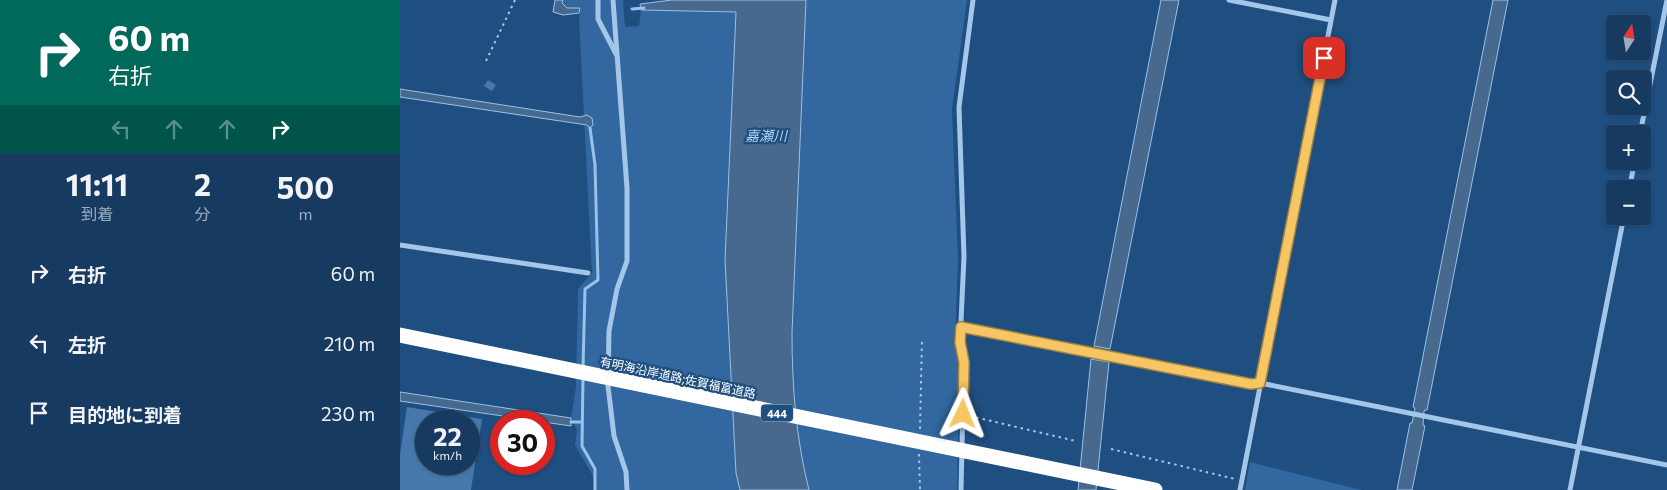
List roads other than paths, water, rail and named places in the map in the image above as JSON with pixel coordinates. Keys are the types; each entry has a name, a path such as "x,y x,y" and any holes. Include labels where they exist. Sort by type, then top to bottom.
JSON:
{"highway":[{"name":"有明海沿岸道路;佐賀福富道路","path":"400,335 1155,490"}],"street":[{"path":"598,0 598,19 617,56"},
{"path":"613,0 627,188 627,260 617,289 609,331 608,386 614,436 626,472 627,490"},
{"path":"961,490 964,362 960,342 964,257 958,107 973,0"},
{"path":"1229,0 1332,20"},
{"path":"1240,490 1336,0"},
{"path":"1642,125 1667,0"},
{"path":"1570,490 1622,225"},
{"path":"400,245 588,273"},
{"path":"961,327 1251,384 1260,383 1667,466"}],"water":[{"path":"555,0 563,0 562,3 567,8 580,8 579,13 563,15 553,12"},
{"name":"嘉瀬川","path":"672,0 806,0 792,333 796,412 809,490 740,490 736,473 725,260 736,12 641,10 640,4"},
{"path":"1161,0 1179,0 1110,349 1094,346"},
{"path":"1493,0 1508,0 1427,410 1424,411 1423,425 1425,426 1412,490 1397,490 1410,423 1412,423 1415,408 1413,407"},
{"path":"400,89 580,117 587,115 592,118 593,125 590,128 587,125 400,97"},
{"path":"1091,359 1109,362 1096,490 1078,490"},
{"path":"400,392 518,410 490,410 490,414 480,413 480,410 462,410 400,401"},
{"path":"555,416 571,418 571,426 555,424"}],"waterway":[{"path":"632,9 644,8"},
{"path":"583,368 585,289 598,280 595,165 590,128"},
{"path":"583,377 582,446 595,469 595,490"},
{"path":"571,422 582,422"}]}
